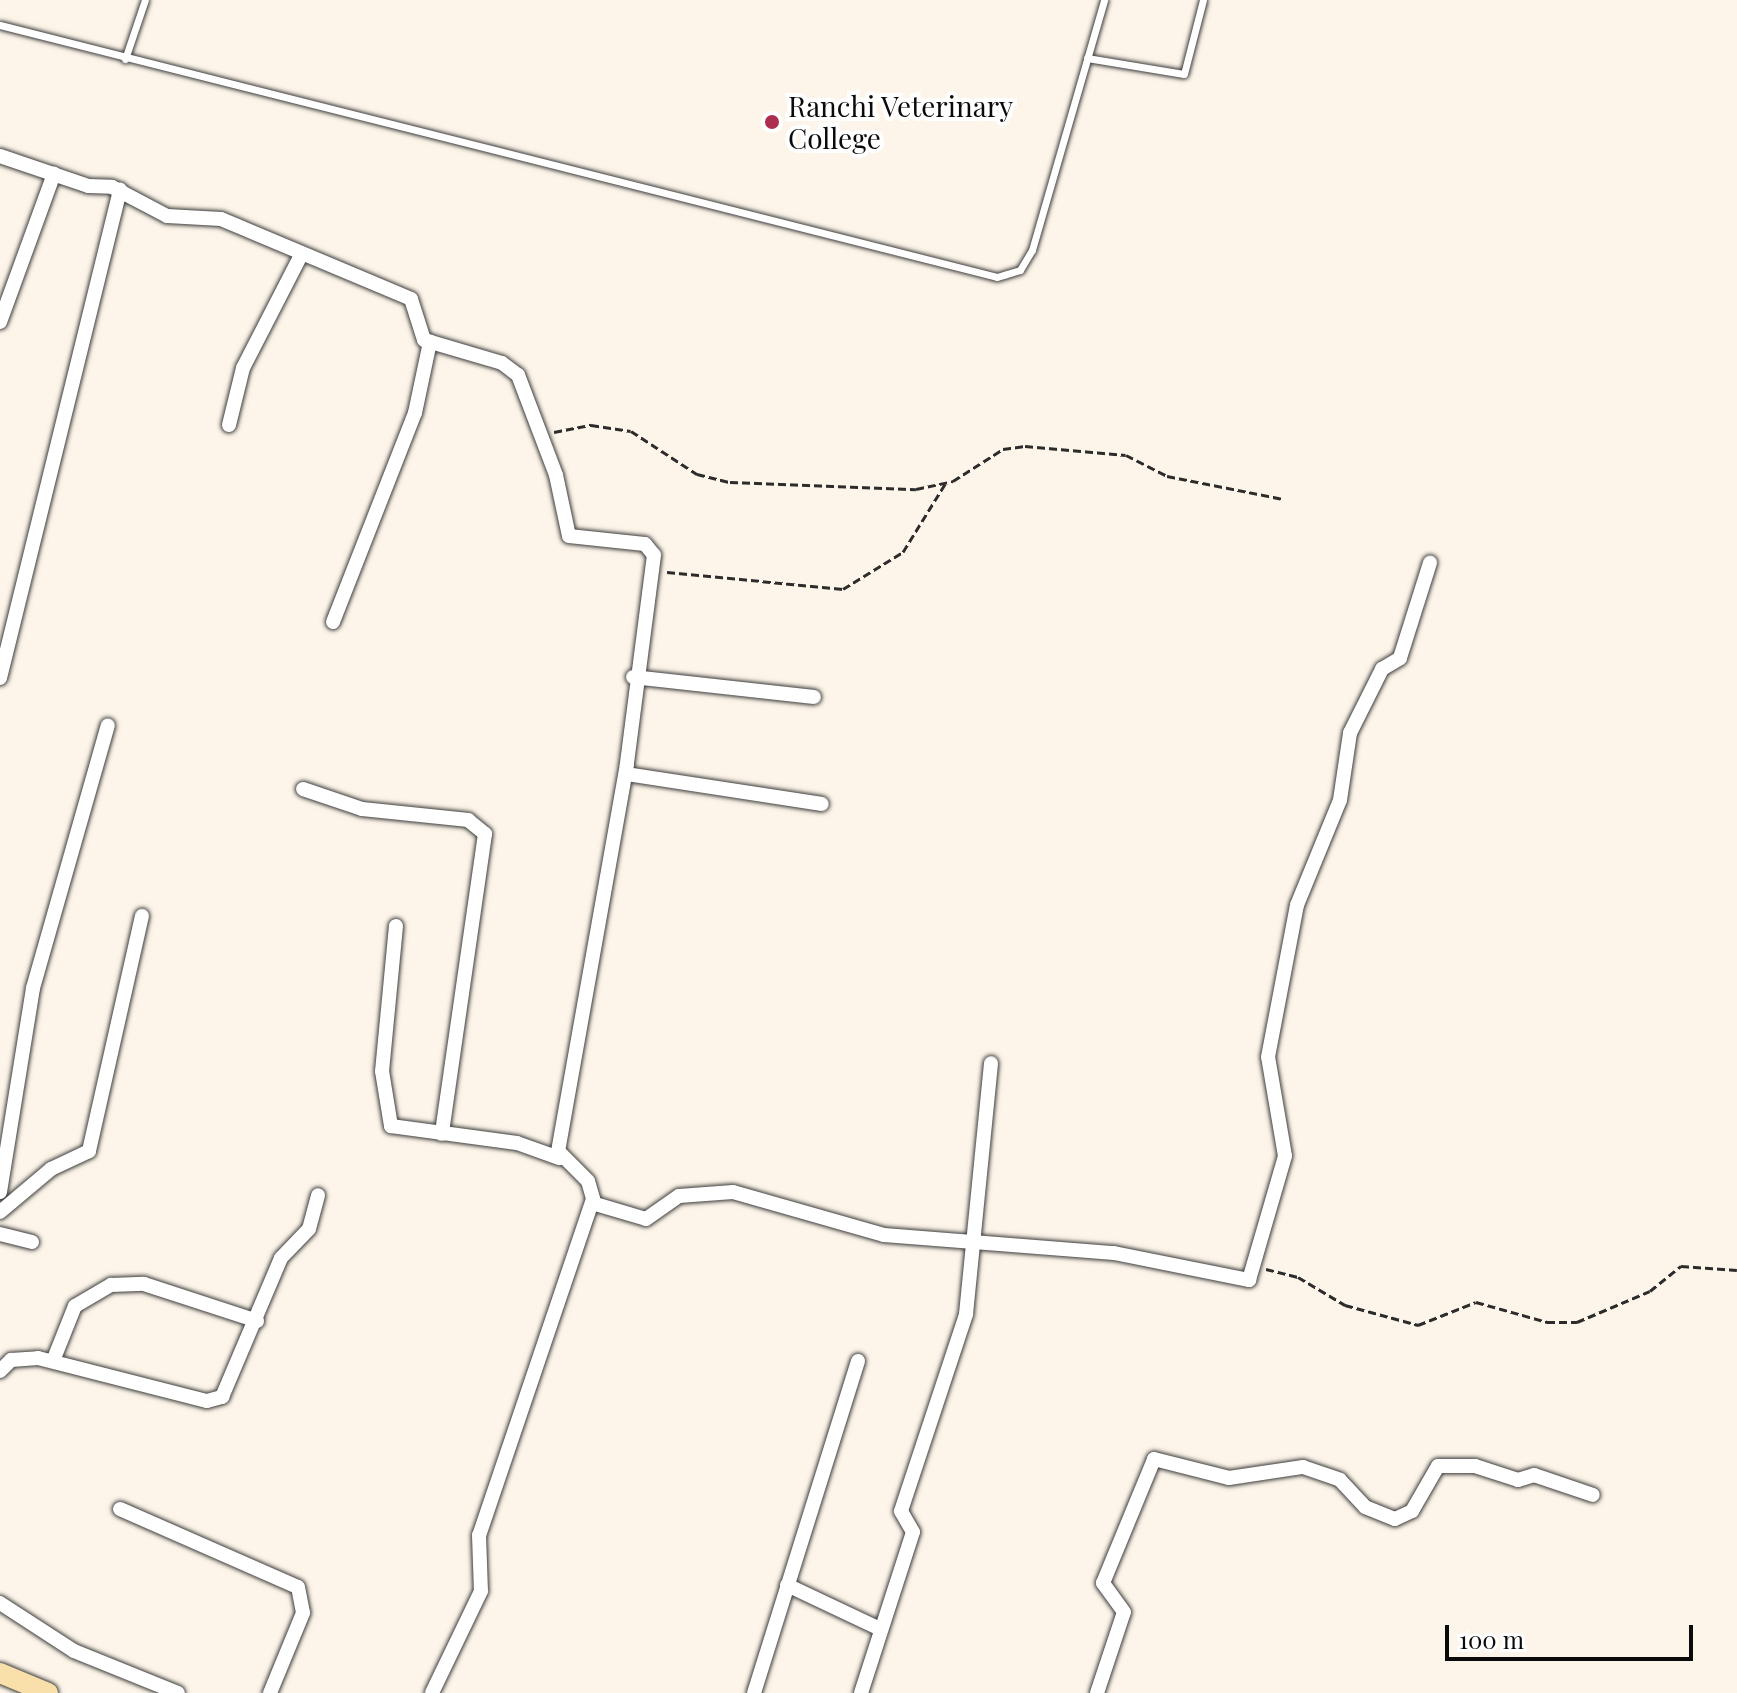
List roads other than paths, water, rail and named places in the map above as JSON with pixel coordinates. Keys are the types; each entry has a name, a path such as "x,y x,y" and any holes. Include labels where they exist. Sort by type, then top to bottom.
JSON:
{"street":[{"path":"0,156 54,174 120,190 150,211 221,219 411,299 417,333 430,342 514,369 562,496 565,531 645,544 654,555 633,677 626,774 559,1158"},
{"path":"0,322 7,285 54,174"},
{"path":"0,678 23,607 120,190"},
{"path":"229,425 249,354 301,255"},
{"path":"333,622 415,413 430,342"},
{"path":"592,1203 646,1219 679,1196 733,1192 856,1229 971,1245 1114,1253 1236,1283 1258,1268 1285,1156 1268,1057 1297,905 1340,800 1350,733 1382,669 1400,658 1430,563"},
{"path":"633,677 814,697"},
{"path":"0,1192 33,988 108,725"},
{"path":"626,774 822,804"},
{"path":"303,789 362,809 468,820 485,834 442,1134"},
{"path":"0,1212 51,1169 89,1151 142,916"},
{"path":"396,926 384,991 387,1118 407,1133 517,1143 559,1158 588,1181 592,1203 479,1535 475,1609 432,1693"},
{"path":"861,1693 913,1532 901,1511 966,1314 991,1063"},
{"path":"0,1371 22,1358 53,1361 214,1401 232,1387 289,1243 309,1229 318,1195"},
{"path":"0,1234 32,1242"},
{"path":"53,1361 75,1306 111,1285 144,1284 257,1321"},
{"path":"754,1693 858,1361"},
{"path":"1097,1693 1124,1612 1103,1583 1154,1459 1229,1478 1303,1467 1340,1480 1365,1507 1395,1519 1412,1511 1438,1466 1475,1466 1518,1480 1534,1475 1593,1495"},
{"path":"120,1509 298,1587 303,1613 270,1693"},
{"path":"787,1585 880,1629"},
{"path":"0,1603 74,1651 178,1693"},
{"path":"0,1673 48,1693"}],"lane":[{"path":"125,59 145,0"},
{"path":"0,25 997,277 1020,270 1032,250 1104,0"},
{"path":"1087,58 1184,74 1203,0"}],"place":[{"name":"Ranchi Veterinary College","path":"772,122"}]}
